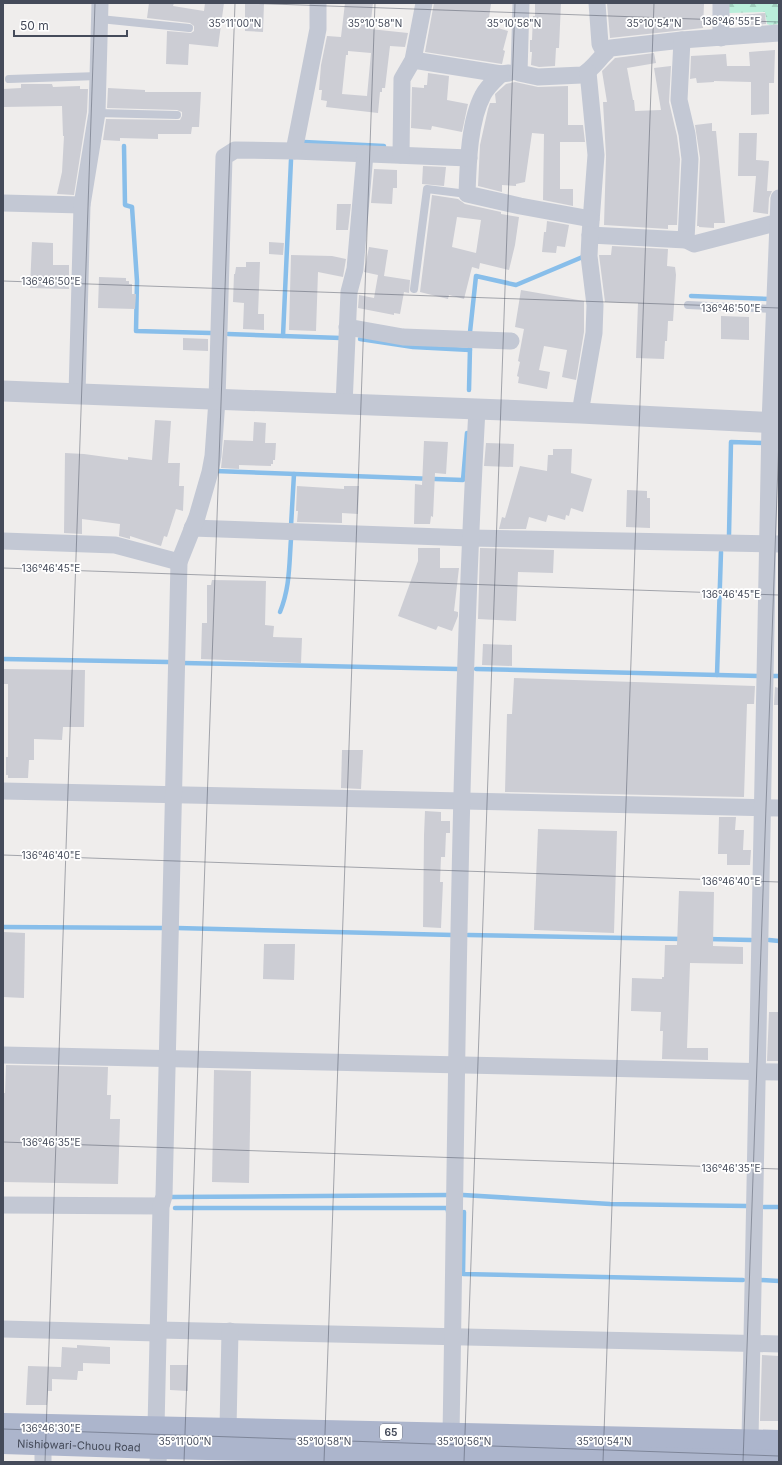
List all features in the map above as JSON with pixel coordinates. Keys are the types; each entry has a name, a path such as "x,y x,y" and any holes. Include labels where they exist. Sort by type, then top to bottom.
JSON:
{"main road":[{"name":"Nishiowari-Chuou Road","path":"3,1424 158,1446 228,1429 450,1450"},
{"name":"Nishiowari-Chuou Road","path":"749,1454 779,1441"},
{"name":"Nishiowari-Chuou Road","path":"3,1443 43,1453 158,1446 749,1454 779,1461"}],"street":[{"path":"294,152 318,29 318,3"},
{"path":"401,155 402,79 413,60 424,3"},
{"path":"519,73 521,3"},
{"path":"597,3 600,44 604,53"},
{"path":"721,3 721,38"},
{"path":"78,395 82,205 97,113 100,11"},
{"path":"413,60 501,74 519,73 538,77 582,75 588,72 604,53 611,48 682,40 779,33"},
{"path":"682,40 679,100 688,134 690,159 686,240"},
{"path":"580,413 594,333 595,306 589,256 596,155 588,72"},
{"path":"501,74 483,94 474,119 469,158 467,194 520,206 591,227 686,240 694,244 778,222"},
{"path":"158,1446 158,1331 161,1206 164,1196 178,562 198,517 213,456 217,400 224,157 235,150 469,158"},
{"path":"344,404 349,292 355,269 365,154"},
{"path":"749,1454 758,1072 771,808 775,310 779,198"},
{"path":"3,203 82,205"},
{"path":"348,327 403,337 511,341"},
{"path":"3,391 580,413 775,423"},
{"path":"450,1450 462,800 470,538 477,409"},
{"path":"192,528 470,538 774,543"},
{"path":"3,540 116,545 178,562"},
{"path":"3,791 771,808"},
{"path":"3,1056 779,1072"},
{"path":"3,1205 161,1206"},
{"path":"3,1329 230,1331 779,1344"},
{"path":"228,1429 230,1331"}],"lane":[{"path":"100,11 189,28"},
{"path":"9,79 98,76"},
{"path":"97,113 177,115"},
{"path":"414,289 427,189 467,194"},
{"path":"688,305 775,310"}],"green space":[{"path":"729,3 779,3 779,24 767,24 765,12 729,13"}],"building":[{"path":"149,3 174,3 173,6 204,11 205,3 224,3 218,47 189,44 188,65 166,64 167,31 191,33 194,31 194,26 190,23 147,18"},
{"path":"245,3 264,3 263,32 245,31"},
{"path":"345,3 373,3 370,29 408,33 405,47 390,46 385,88 382,88 382,92 380,92 378,113 326,107 327,101 321,100 322,90 319,90 321,65 327,36 341,37","holes":["348,51 371,53 367,96 342,94 346,55 348,55"]},
{"path":"434,3 491,4 488,25 508,31 503,50 505,51 502,64 425,52"},
{"path":"535,3 561,3 559,48 556,48 555,66 539,67 531,65 532,52 530,52 530,40 532,40"},
{"path":"607,3 704,4 703,28 610,38"},
{"path":"765,13 766,24 742,26 741,15"},
{"path":"775,50 774,83 769,83 769,114 751,115 751,82 714,81 697,83 696,78 690,79 691,56 726,54 727,66 750,66 749,52"},
{"path":"654,53 656,63 627,68 635,111 661,110 654,68 671,66 669,102 677,136 680,159 677,225 668,225 668,229 604,225 606,156 603,102 607,102 602,71 615,58"},
{"path":"428,73 449,76 447,100 468,104 462,132 432,126 431,130 411,128 412,87 424,88 424,85 427,85"},
{"path":"515,82 538,87 568,86 568,125 583,125 585,142 560,142 560,189 573,189 573,206 543,200 544,134 532,133 525,182 516,184 516,186 502,185 502,192 478,186 480,145 490,103 496,103 495,94 506,84"},
{"path":"21,84 52,84 53,87 80,86 80,89 88,89 87,112 74,195 57,194 62,172 64,136 62,106 3,107 3,89 21,88"},
{"path":"108,88 145,90 145,92 201,92 199,127 192,127 191,134 158,134 158,139 120,138 120,141 103,140 106,119 180,120 182,116 182,112 177,110 107,108"},
{"path":"712,123 712,131 716,131 725,223 714,223 714,228 697,226 700,158 695,125"},
{"path":"739,133 757,133 756,160 769,161 767,191 772,191 769,198 768,214 753,212 756,176 738,176"},
{"path":"423,166 446,167 444,186 422,184"},
{"path":"374,169 397,170 397,188 393,188 392,204 371,203"},
{"path":"432,195 458,199 465,204 501,212 501,214 519,217 515,245 509,270 480,263 479,269 472,267 464,299 449,295 448,299 420,292","holes":["457,217 481,220 476,253 452,247"]},
{"path":"337,204 351,204 348,230 336,230"},
{"path":"547,221 569,225 565,247 557,246 556,253 542,252 544,232 546,232"},
{"path":"32,242 53,243 53,265 69,265 69,289 30,288"},
{"path":"269,242 284,243 283,255 269,254"},
{"path":"612,246 668,249 667,266 675,267 676,275 673,321 668,321 664,359 636,358 638,303 605,302 599,255 611,255"},
{"path":"369,247 388,250 384,276 410,280 409,293 404,292 400,314 394,313 394,315 358,308 359,295 374,298 378,275 364,272"},
{"path":"291,255 332,256 346,259 343,277 318,272 316,331 289,330"},
{"path":"246,262 260,262 258,314 264,314 264,330 243,329 244,303 233,302 234,274 236,267 246,267"},
{"path":"99,277 126,278 126,281 129,281 129,284 132,284 132,294 136,294 135,309 98,308"},
{"path":"521,290 584,301 584,332 576,380 562,377 567,350 544,346 539,370 550,372 547,389 518,383 519,377 517,376 520,362 518,361 524,329 515,327"},
{"path":"721,316 749,317 749,340 721,339"},
{"path":"183,338 208,339 208,351 183,350"},
{"path":"155,420 171,421 168,463 180,463 179,486 184,486 183,511 176,509 167,537 164,536 161,546 130,536 130,539 119,536 120,524 82,519 82,534 64,533 65,453 128,460 128,457 152,460"},
{"path":"254,422 266,423 265,443 276,443 275,460 273,460 273,464 271,464 271,466 239,465 239,469 221,468 224,440 253,441"},
{"path":"424,441 448,442 446,474 435,473 433,517 431,516 430,524 414,524 415,484 422,485"},
{"path":"486,443 514,444 513,467 484,466"},
{"path":"553,449 572,449 571,473 592,479 583,512 571,508 569,516 566,515 565,520 548,515 546,522 529,517 526,529 499,529 502,517 505,518 520,466 547,471 548,455 553,455"},
{"path":"297,486 344,489 344,486 359,486 358,514 342,513 342,523 297,522"},
{"path":"627,490 647,491 647,498 650,498 650,528 626,527"},
{"path":"418,548 440,548 440,568 459,568 454,611 458,612 458,616 452,631 438,626 436,630 398,616 418,561"},
{"path":"480,548 554,550 553,573 518,572 516,621 478,619"},
{"path":"212,580 266,581 265,625 274,626 273,637 302,638 301,663 201,659 202,623 207,623 207,585 211,585"},
{"path":"483,644 512,645 512,666 482,665"},
{"path":"3,669 85,670 84,727 63,727 62,740 34,739 34,760 29,760 28,778 8,778 8,775 6,775 6,757 8,757 8,684 3,684"},
{"path":"514,678 755,686 754,704 747,704 744,797 505,792 507,714 512,714"},
{"path":"775,687 779,688 779,705 774,705"},
{"path":"342,750 363,750 361,789 341,788"},
{"path":"425,811 441,812 441,821 450,821 450,833 446,833 445,857 441,857 440,882 443,882 441,928 423,927"},
{"path":"719,817 736,817 735,830 744,830 743,850 751,850 750,865 727,865 727,854 718,854"},
{"path":"538,829 617,831 614,933 534,930"},
{"path":"679,891 714,892 713,946 743,947 743,964 690,963 687,1048 708,1048 708,1060 662,1059 663,1031 660,1031 661,1012 631,1011 632,978 662,979 662,977 664,977 665,945 677,945"},
{"path":"3,932 25,933 24,998 3,997"},
{"path":"264,944 295,944 294,980 263,979"},
{"path":"769,1012 779,1012 779,1061 767,1061"},
{"path":"6,1065 108,1067 107,1095 111,1095 110,1119 120,1119 118,1184 3,1182 3,1093 5,1093"},
{"path":"214,1070 251,1071 249,1183 212,1182"},
{"path":"77,1345 110,1347 110,1364 83,1363 83,1371 78,1371 77,1380 52,1379 52,1391 48,1391 47,1405 26,1405 28,1366 61,1367 62,1347 77,1348"},
{"path":"762,1355 779,1356 779,1421 760,1421"},
{"path":"170,1365 188,1365 188,1391 170,1390"}],"waterway":[{"path":"304,142 384,146"},
{"path":"124,146 125,205 132,207 137,281 136,331 211,333"},
{"path":"283,336 291,160"},
{"path":"470,332 476,276 516,285 585,256"},
{"path":"691,296 770,299"},
{"path":"228,334 341,338"},
{"path":"360,339 413,347 470,350"},
{"path":"469,390 470,348"},
{"path":"215,471 463,480 467,433"},
{"path":"729,535 731,442 763,443"},
{"path":"291,526 294,474"},
{"path":"280,612 286,594 291,539"},
{"path":"717,675 721,552"},
{"path":"3,659 168,662"},
{"path":"183,663 457,669"},
{"path":"476,669 758,676"},
{"path":"772,676 779,676"},
{"path":"3,927 162,928"},
{"path":"177,928 453,935"},
{"path":"468,935 682,939"},
{"path":"707,939 751,940"},
{"path":"769,940 779,941"},
{"path":"172,1197 449,1195"},
{"path":"463,1195 610,1204 747,1206"},
{"path":"764,1207 779,1207"},
{"path":"175,1208 446,1208 448,1212"},
{"path":"464,1212 463,1274 743,1280"},
{"path":"761,1280 779,1281"}]}
